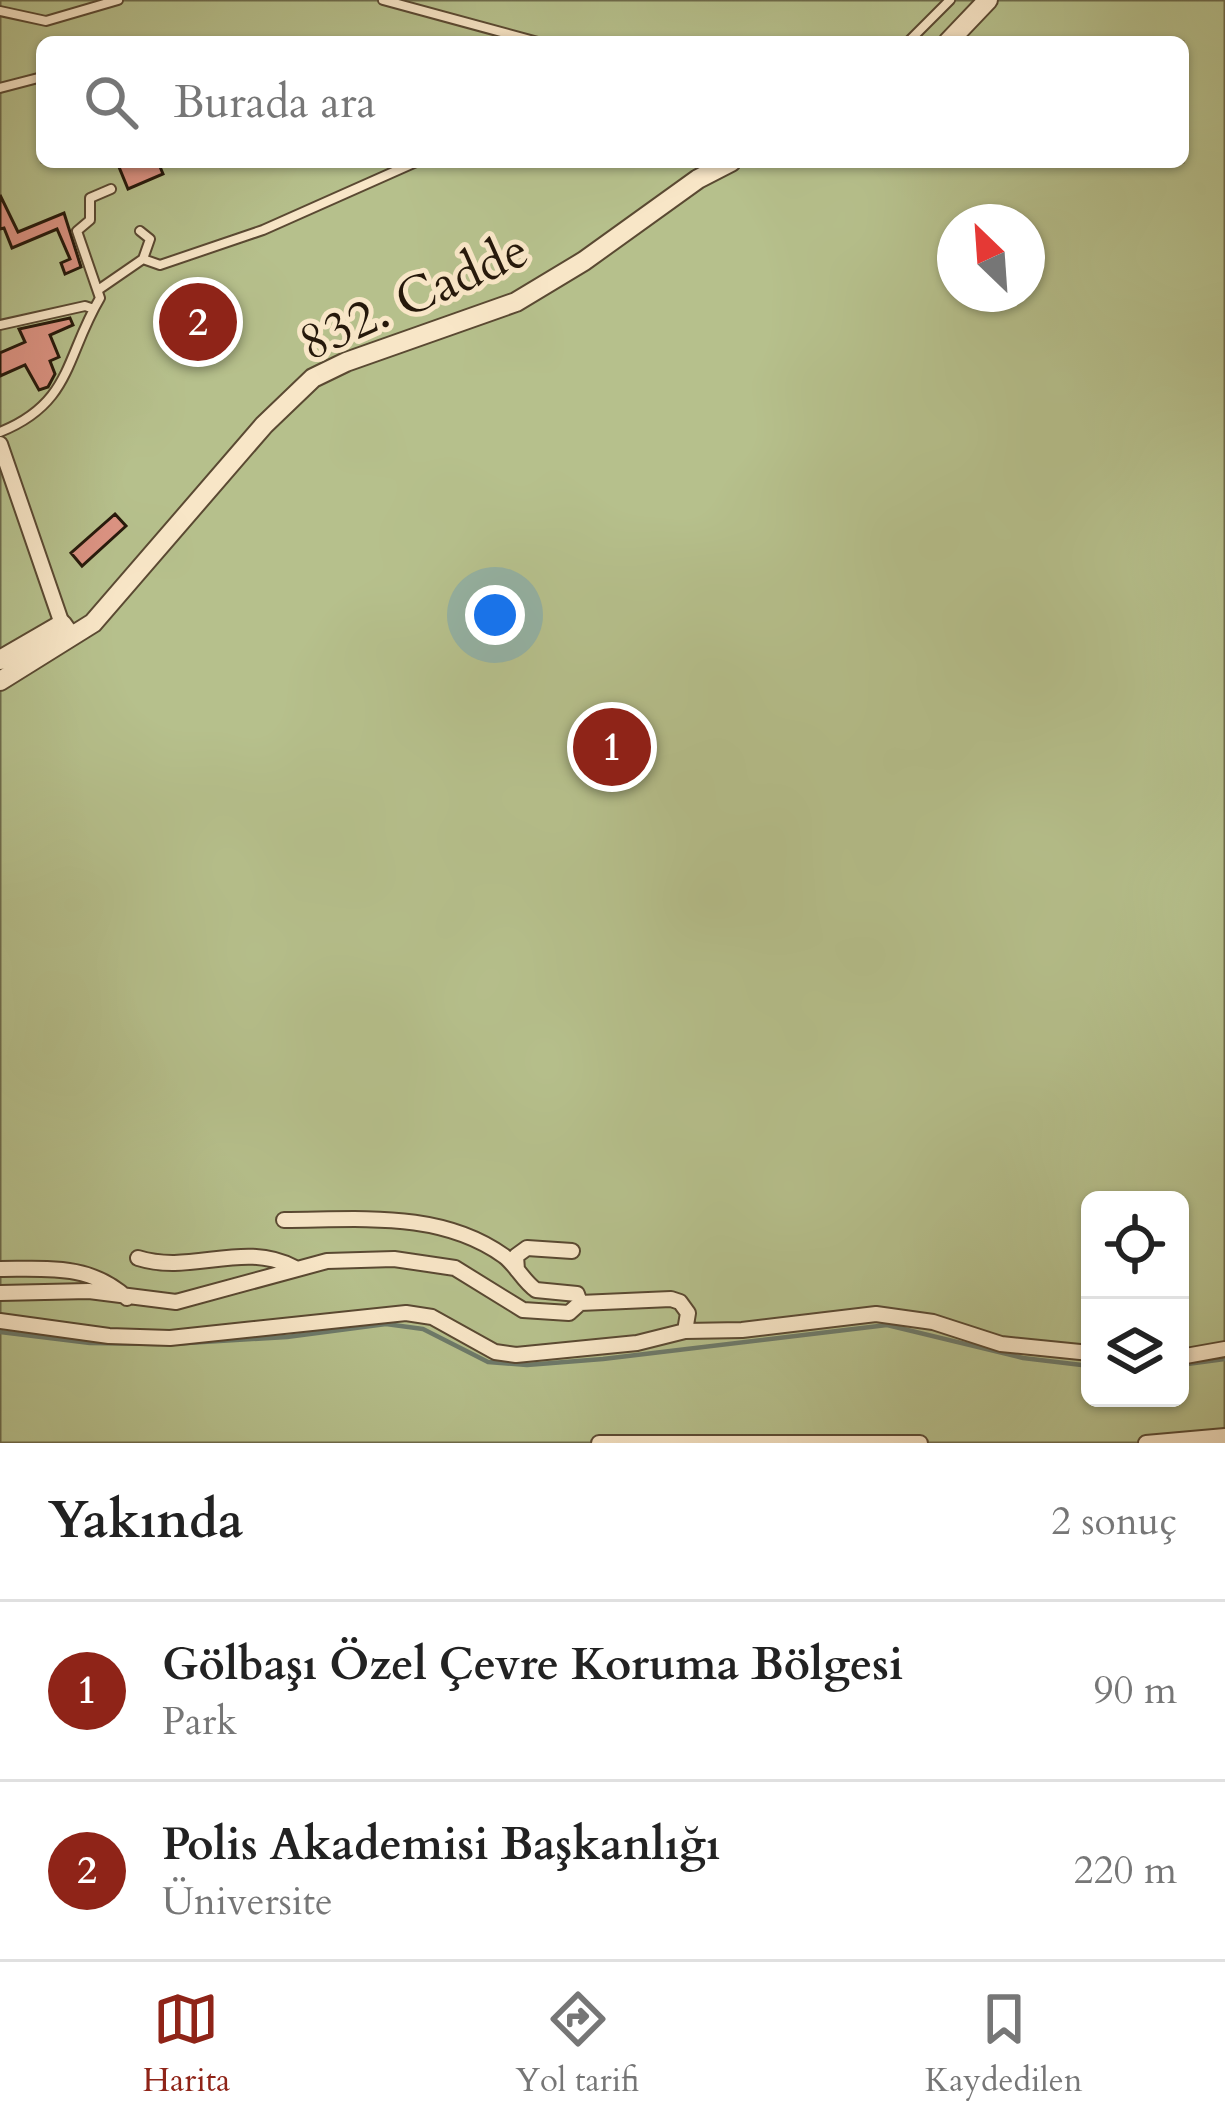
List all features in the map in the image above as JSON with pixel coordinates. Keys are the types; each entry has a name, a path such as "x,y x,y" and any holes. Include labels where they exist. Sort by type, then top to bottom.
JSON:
{"street":[{"path":"954,36 988,0"},
{"name":"832. Cadde","path":"1,674 93,623 264,424 313,378 516,302 719,168"},
{"path":"0,444 6,485 65,627"},
{"name":"832. Cadde","path":"1,674 65,627"},
{"path":"284,1220 373,1216 425,1225 488,1247 508,1258 536,1290 577,1294 580,1303"},
{"path":"517,1270 516,1256 527,1248 572,1251"},
{"path":"139,1258 171,1266 241,1256 295,1268"},
{"path":"0,1293 89,1291 176,1301 295,1268 357,1258 454,1268 523,1310 569,1313 580,1303 671,1299 688,1313 685,1331"},
{"path":"0,1269 85,1272 114,1284 127,1298"},
{"path":"0,1321 110,1336 170,1338 406,1313 432,1318 495,1352 516,1354 637,1343 685,1331 897,1314 1001,1344 1081,1352"},
{"path":"1189,1355 1225,1349"},
{"path":"1146,1443 1225,1436"},
{"path":"599,1443 915,1443"}],"lane":[{"path":"0,11 46,21 118,0"},
{"path":"383,0 516,36"},
{"path":"914,36 950,0"},
{"path":"0,88 36,79"},
{"path":"143,259 160,265 263,230 402,168"},
{"path":"0,432 42,409 61,386 82,329 100,298 77,231 90,220 90,198 111,189"},
{"path":"98,290 143,259 149,238 140,230"},
{"path":"0,325 85,306 94,309"}],"green space":[{"path":"0,0 1225,0 1225,1443 0,1443"}],"building":[{"path":"119,168 160,168 163,174 128,189"},
{"path":"0,195 18,232 64,213 81,267 65,274 61,263 70,259 57,229 12,248 4,228 0,229"},
{"path":"70,318 73,325 50,335 59,357 50,361 55,374 48,387 39,390 25,365 0,376 0,353 25,342 19,329"},
{"path":"115,514 126,526 82,566 71,553"}],"waterway":[{"path":"171,1344 287,1337 386,1324 423,1329 488,1362 527,1365 887,1325 1023,1358 1081,1365"},
{"path":"0,1332 90,1343 159,1344"},
{"path":"1189,1364 1225,1359"}],"place":[{"name":"Polis Akademisi Başkanlığı","path":"198,322"},
{"name":"Gölbaşı Özel Çevre Koruma Bölgesi","path":"612,747"}]}
